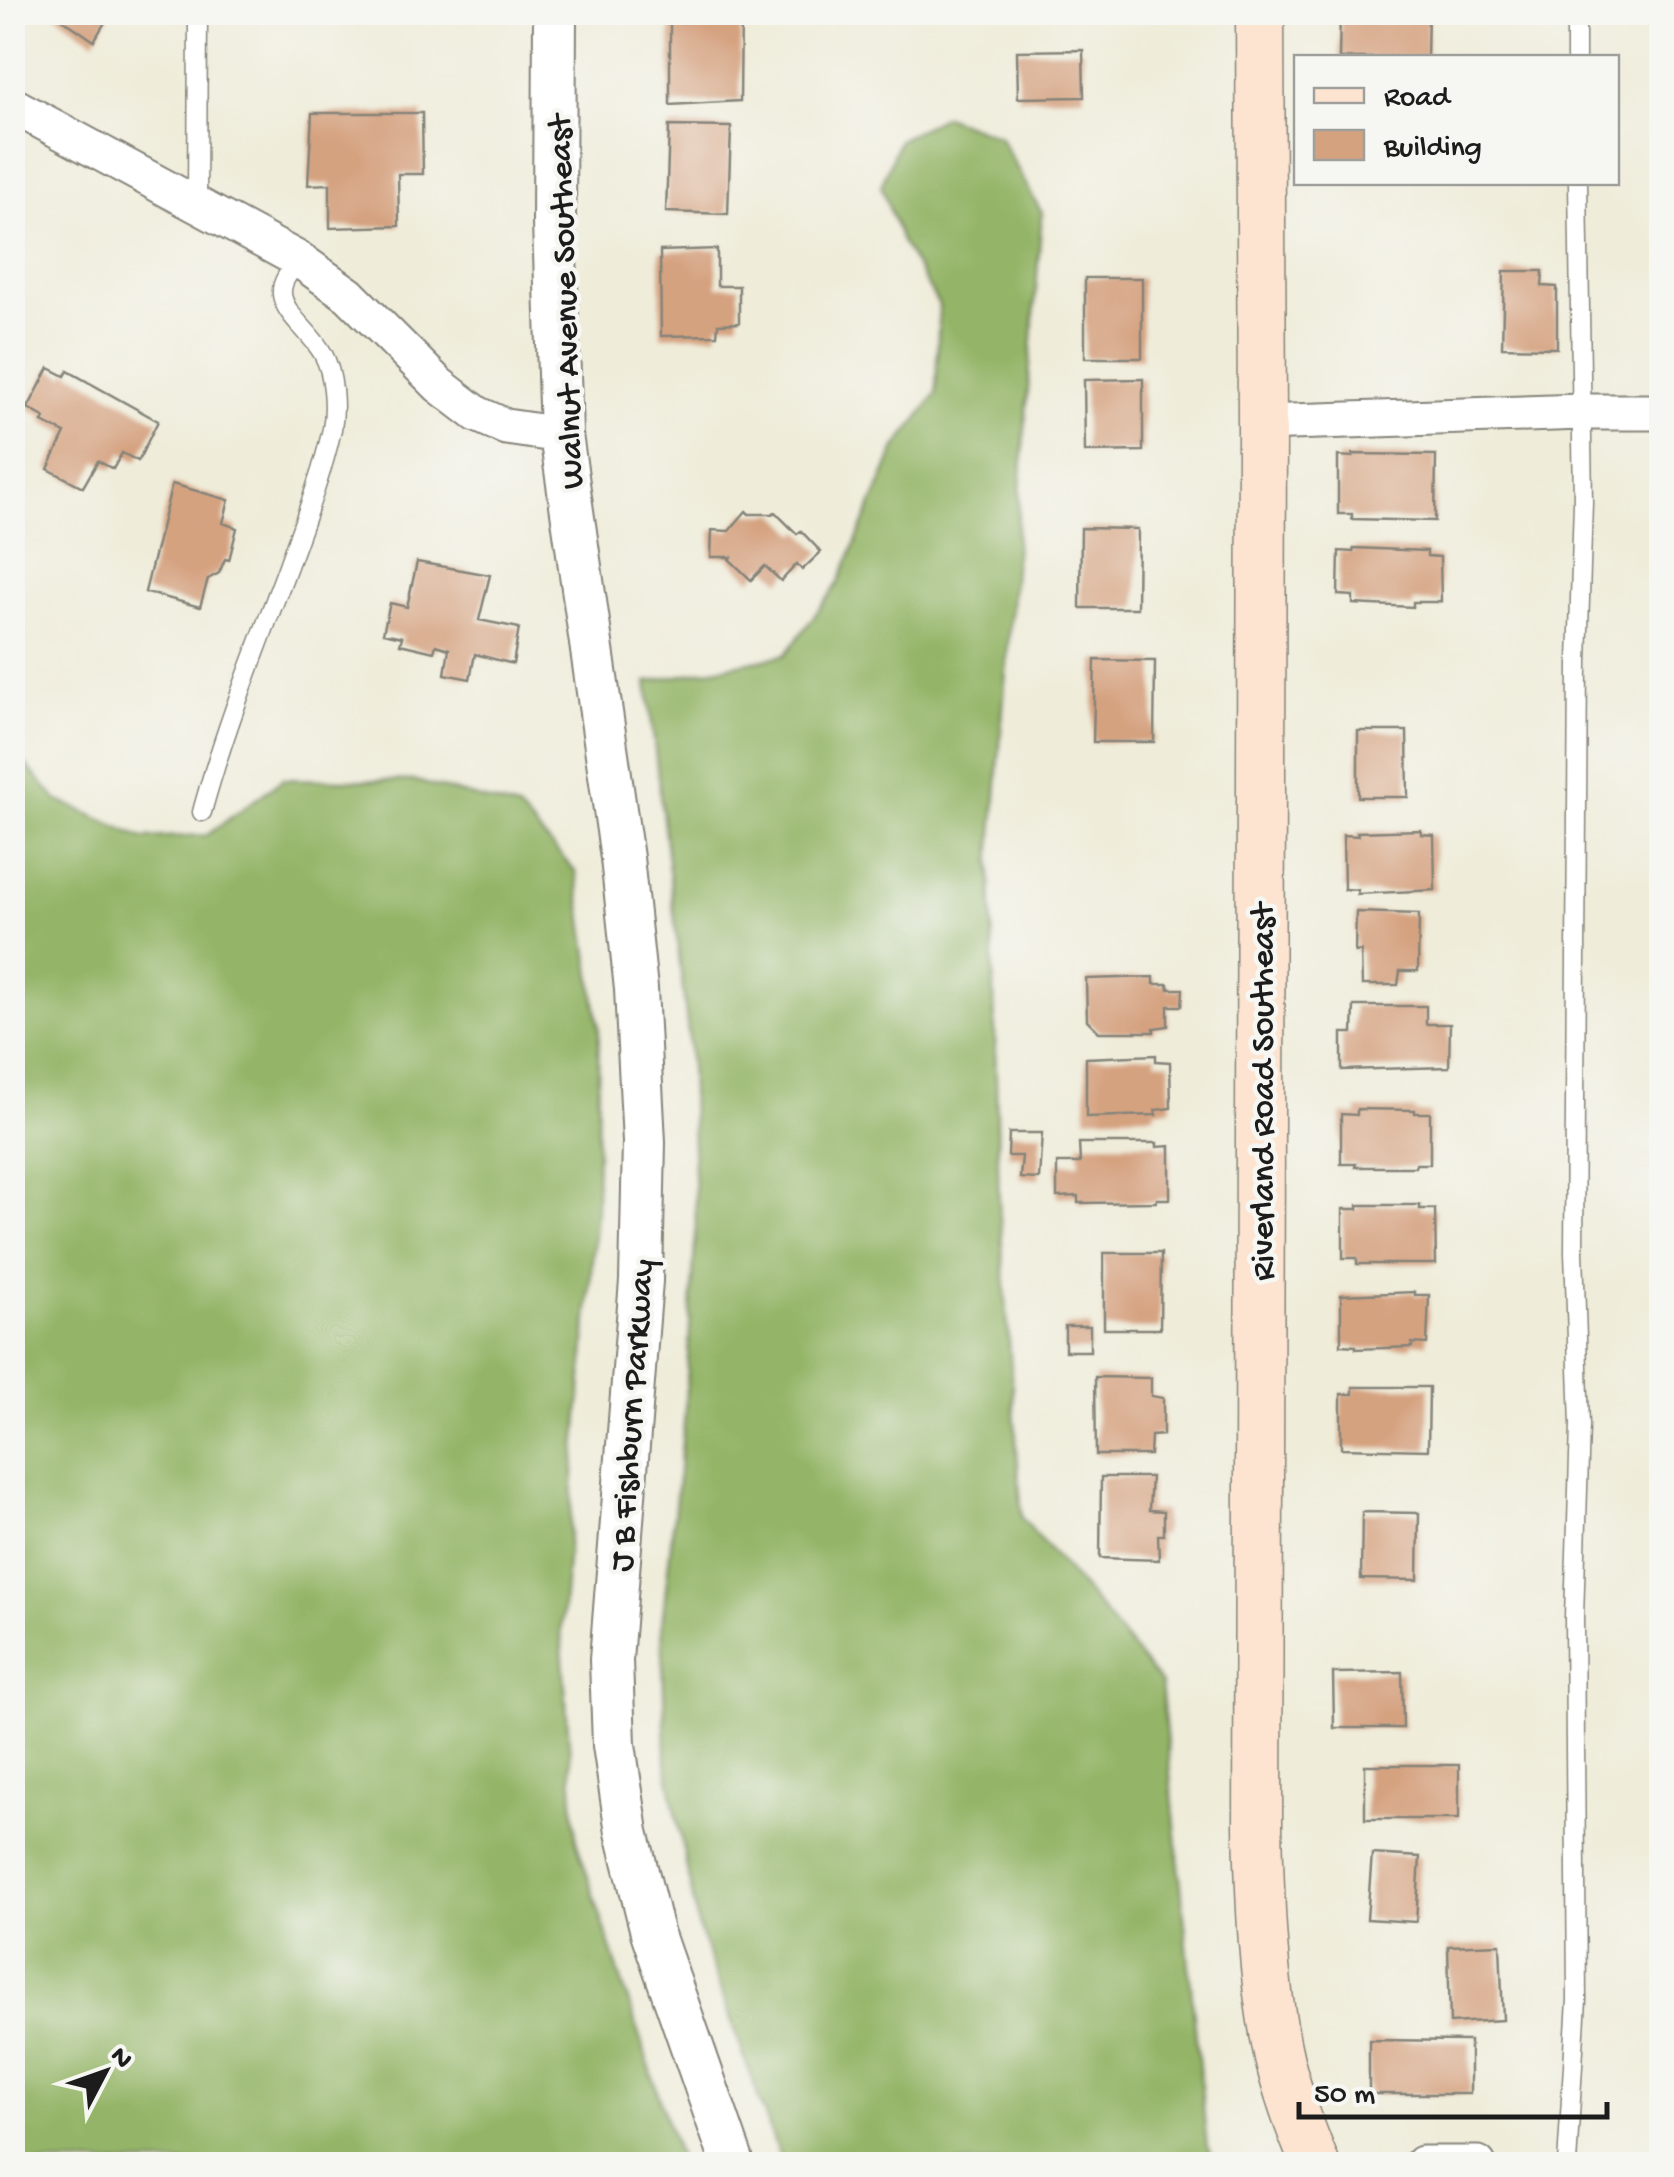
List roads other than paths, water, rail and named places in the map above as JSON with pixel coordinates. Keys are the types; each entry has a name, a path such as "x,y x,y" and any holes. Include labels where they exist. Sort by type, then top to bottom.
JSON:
{"main road":[{"name":"Riverland Road Southeast","path":"1260,12 1258,1827 1262,1944 1277,2050 1315,2164"}],"street":[{"name":"Walnut Avenue Southeast","path":"556,12 554,223 561,435 592,650"},
{"path":"12,105 301,261 349,295 439,385 477,414 506,427 561,435"},
{"path":"1262,423 1662,412"},
{"name":"J B Fishburn Parkway","path":"592,650 636,989 644,1142 641,1282 612,1660 614,1745 628,1832 652,1932 734,2164"},
{"path":"1422,2164 1478,2164"}],"lane":[{"path":"196,204 198,12"},
{"path":"1576,12 1576,55"},
{"path":"1567,2164 1577,2000 1574,1618 1580,1425 1574,1252 1578,662 1583,502 1578,185"},
{"path":"202,812 218,755 315,492 333,424 333,389 324,355 283,303 281,289 288,272 301,261"}]}
